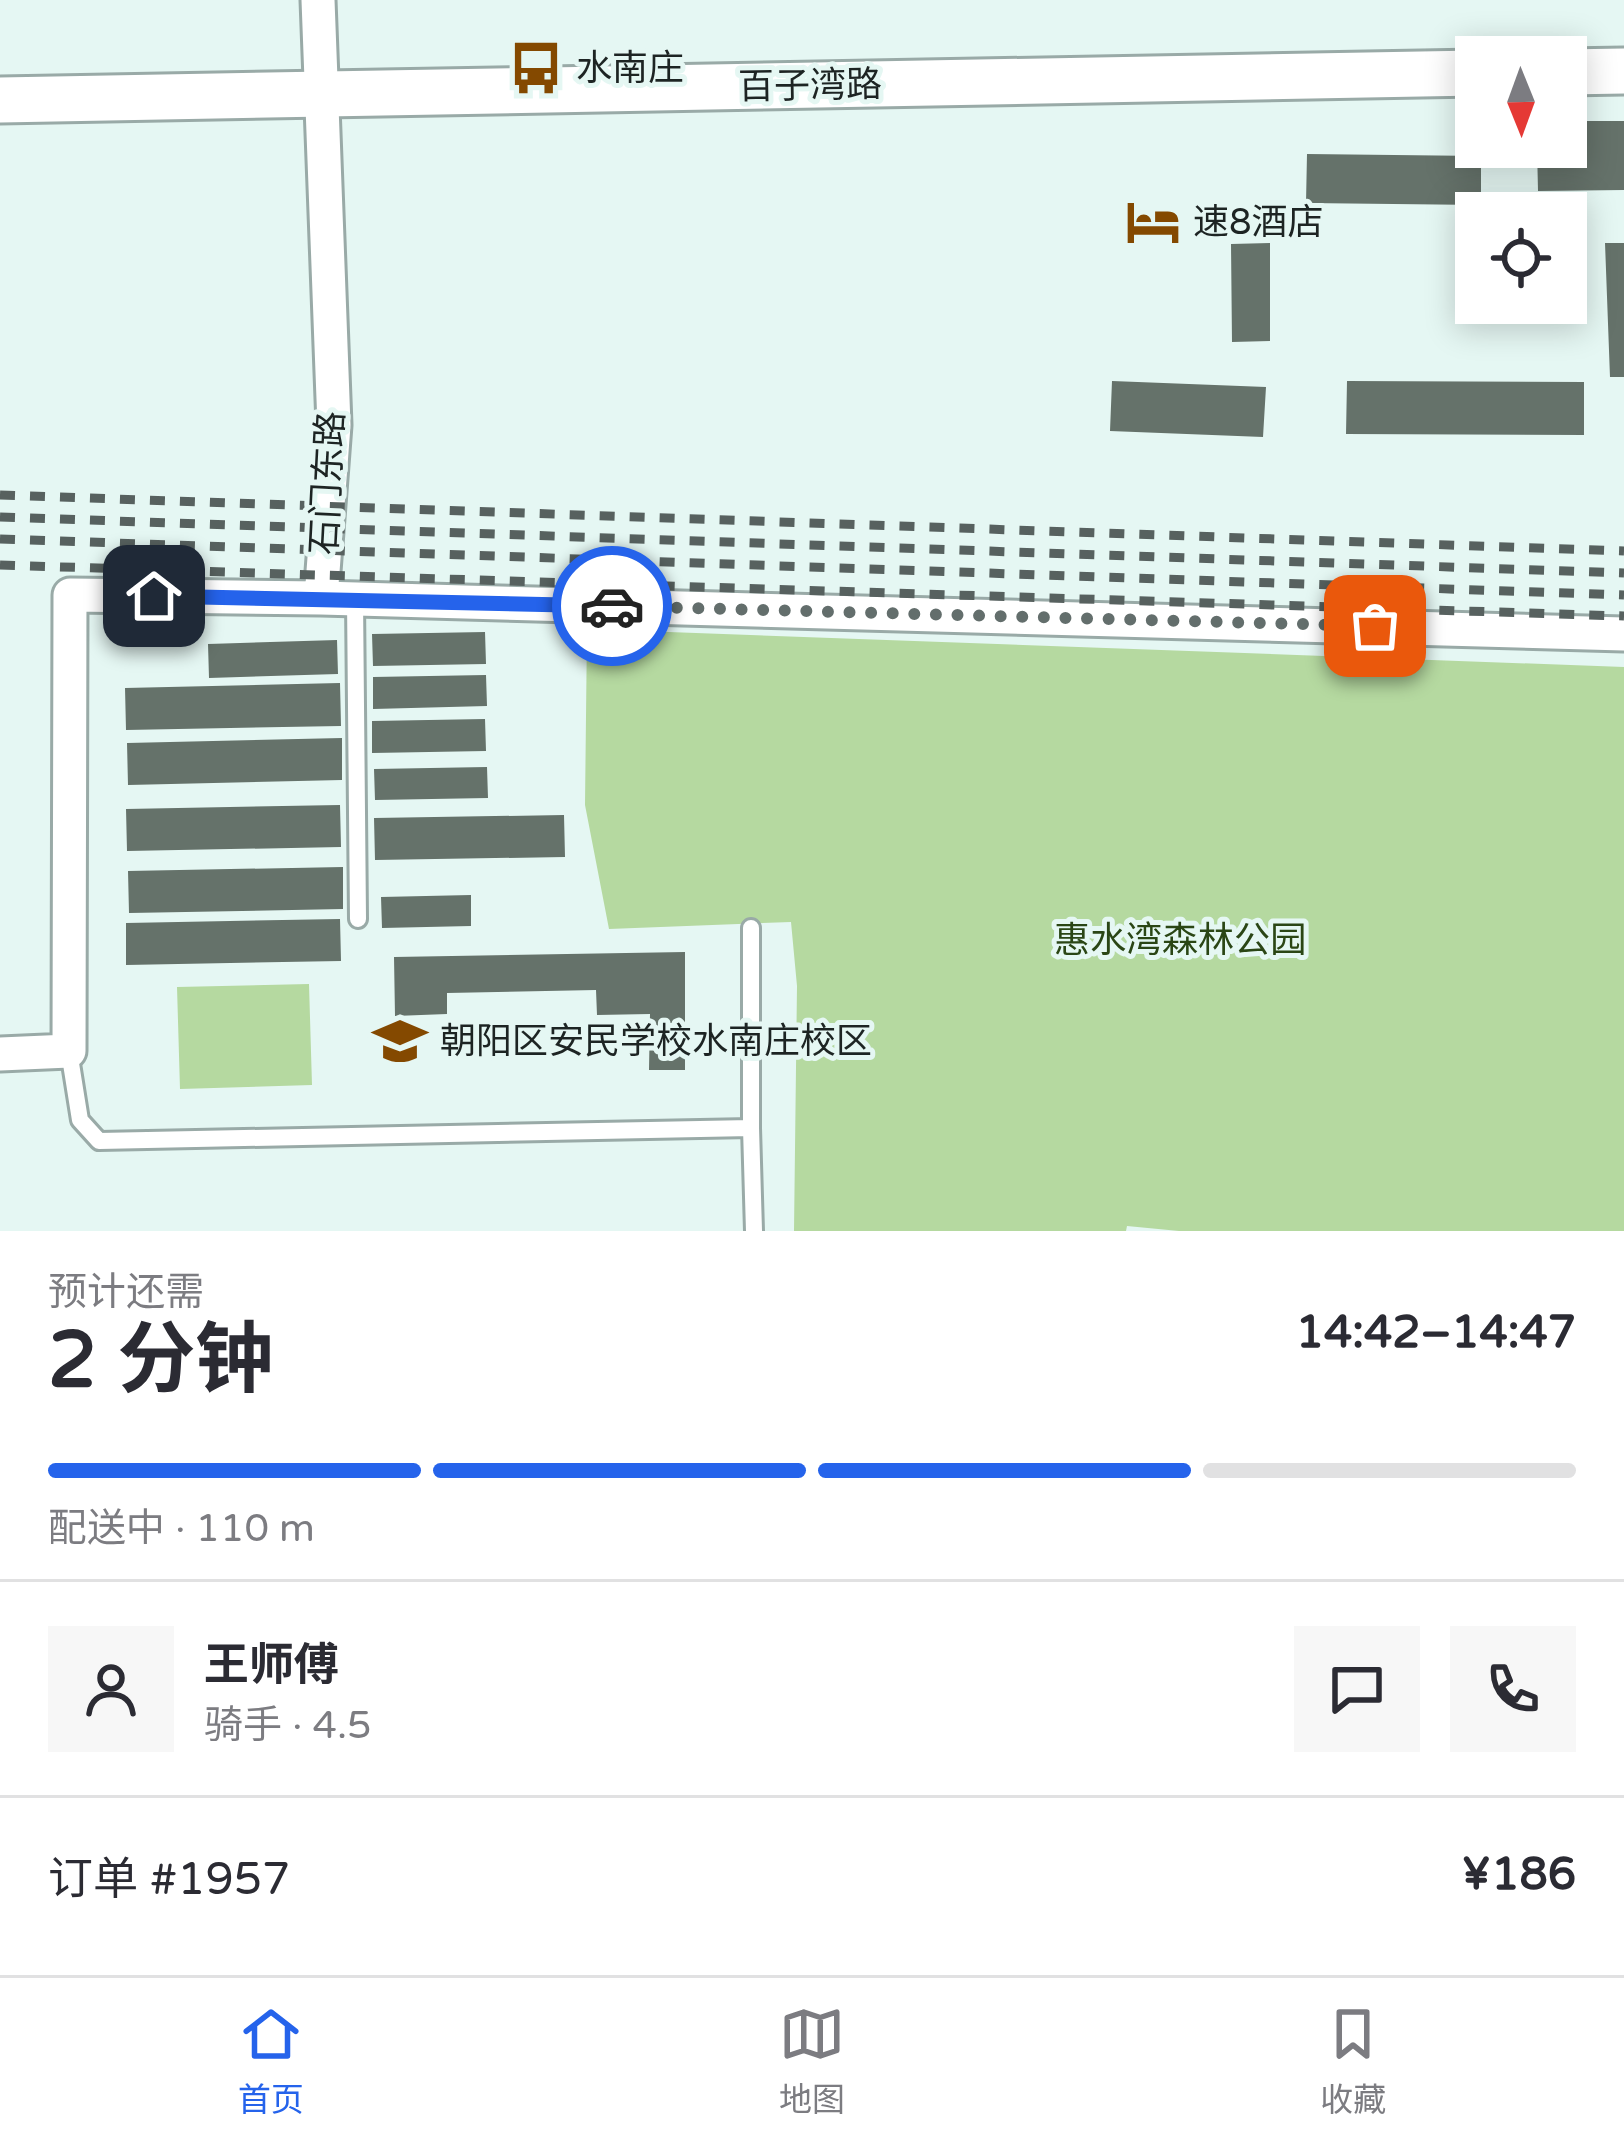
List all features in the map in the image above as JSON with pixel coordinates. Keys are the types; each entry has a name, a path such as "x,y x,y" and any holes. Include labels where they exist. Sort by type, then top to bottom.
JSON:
{"street":[{"name":"石门东路","path":"318,0 338,599 1624,634"},
{"path":"1587,71 1624,70"},
{"name":"百子湾路","path":"0,100 1455,74"},
{"path":"0,1054 69,1051 70,595 338,599"}],"lane":[{"path":"338,599 358,919"},
{"path":"751,928 754,1231"},
{"path":"69,1051 80,1120 99,1141 752,1129"}],"green space":[{"name":"惠水湾森林公园","path":"587,629 1624,667 1624,1231 1179,1231 1127,1226 1126,1231 794,1231 797,986 791,922 609,929 585,805"},
{"path":"309,984 312,1085 180,1089 177,987"}],"building":[{"path":"1587,121 1624,121 1624,190 1538,191 1537,168 1587,168"},
{"path":"1307,154 1455,156 1455,168 1481,168 1481,192 1455,192 1455,205 1306,203"},
{"path":"1270,243 1270,341 1232,342 1231,244"},
{"path":"1605,243 1624,243 1624,377 1610,377"},
{"path":"1112,381 1266,387 1263,437 1110,431"},
{"path":"1347,381 1584,382 1584,435 1346,434"},
{"path":"485,632 486,664 373,666 372,634"},
{"path":"337,640 338,674 209,678 208,644"},
{"path":"486,675 487,706 373,709 373,677"},
{"path":"340,683 341,726 126,730 125,688"},
{"path":"485,719 486,751 372,753 372,721"},
{"path":"342,738 342,780 128,785 127,743"},
{"path":"487,767 488,798 375,800 374,769"},
{"path":"340,805 341,847 127,851 126,809"},
{"path":"564,815 565,857 375,860 374,818"},
{"path":"343,867 343,909 129,913 128,871"},
{"path":"471,895 471,926 382,928 381,897"},
{"path":"340,919 341,961 126,965 126,923"},
{"path":"685,952 685,1070 649,1070 650,1014 597,1015 596,990 447,993 447,1014 395,1016 394,957"}],"railway":[{"path":"0,495 1624,551"},
{"path":"0,517 1624,573"},
{"path":"0,539 1624,595"},
{"path":"0,565 1624,616"}],"way so far":[{"path":"612,606 1375,626"}],"place":[{"name":"水南庄","path":"536,68"},
{"name":"速8酒店","path":"1153,222"},
{"name":"朝阳区安民学校水南庄校区","path":"400,1041"}],"route":[{"path":"154,596 612,606"}]}
